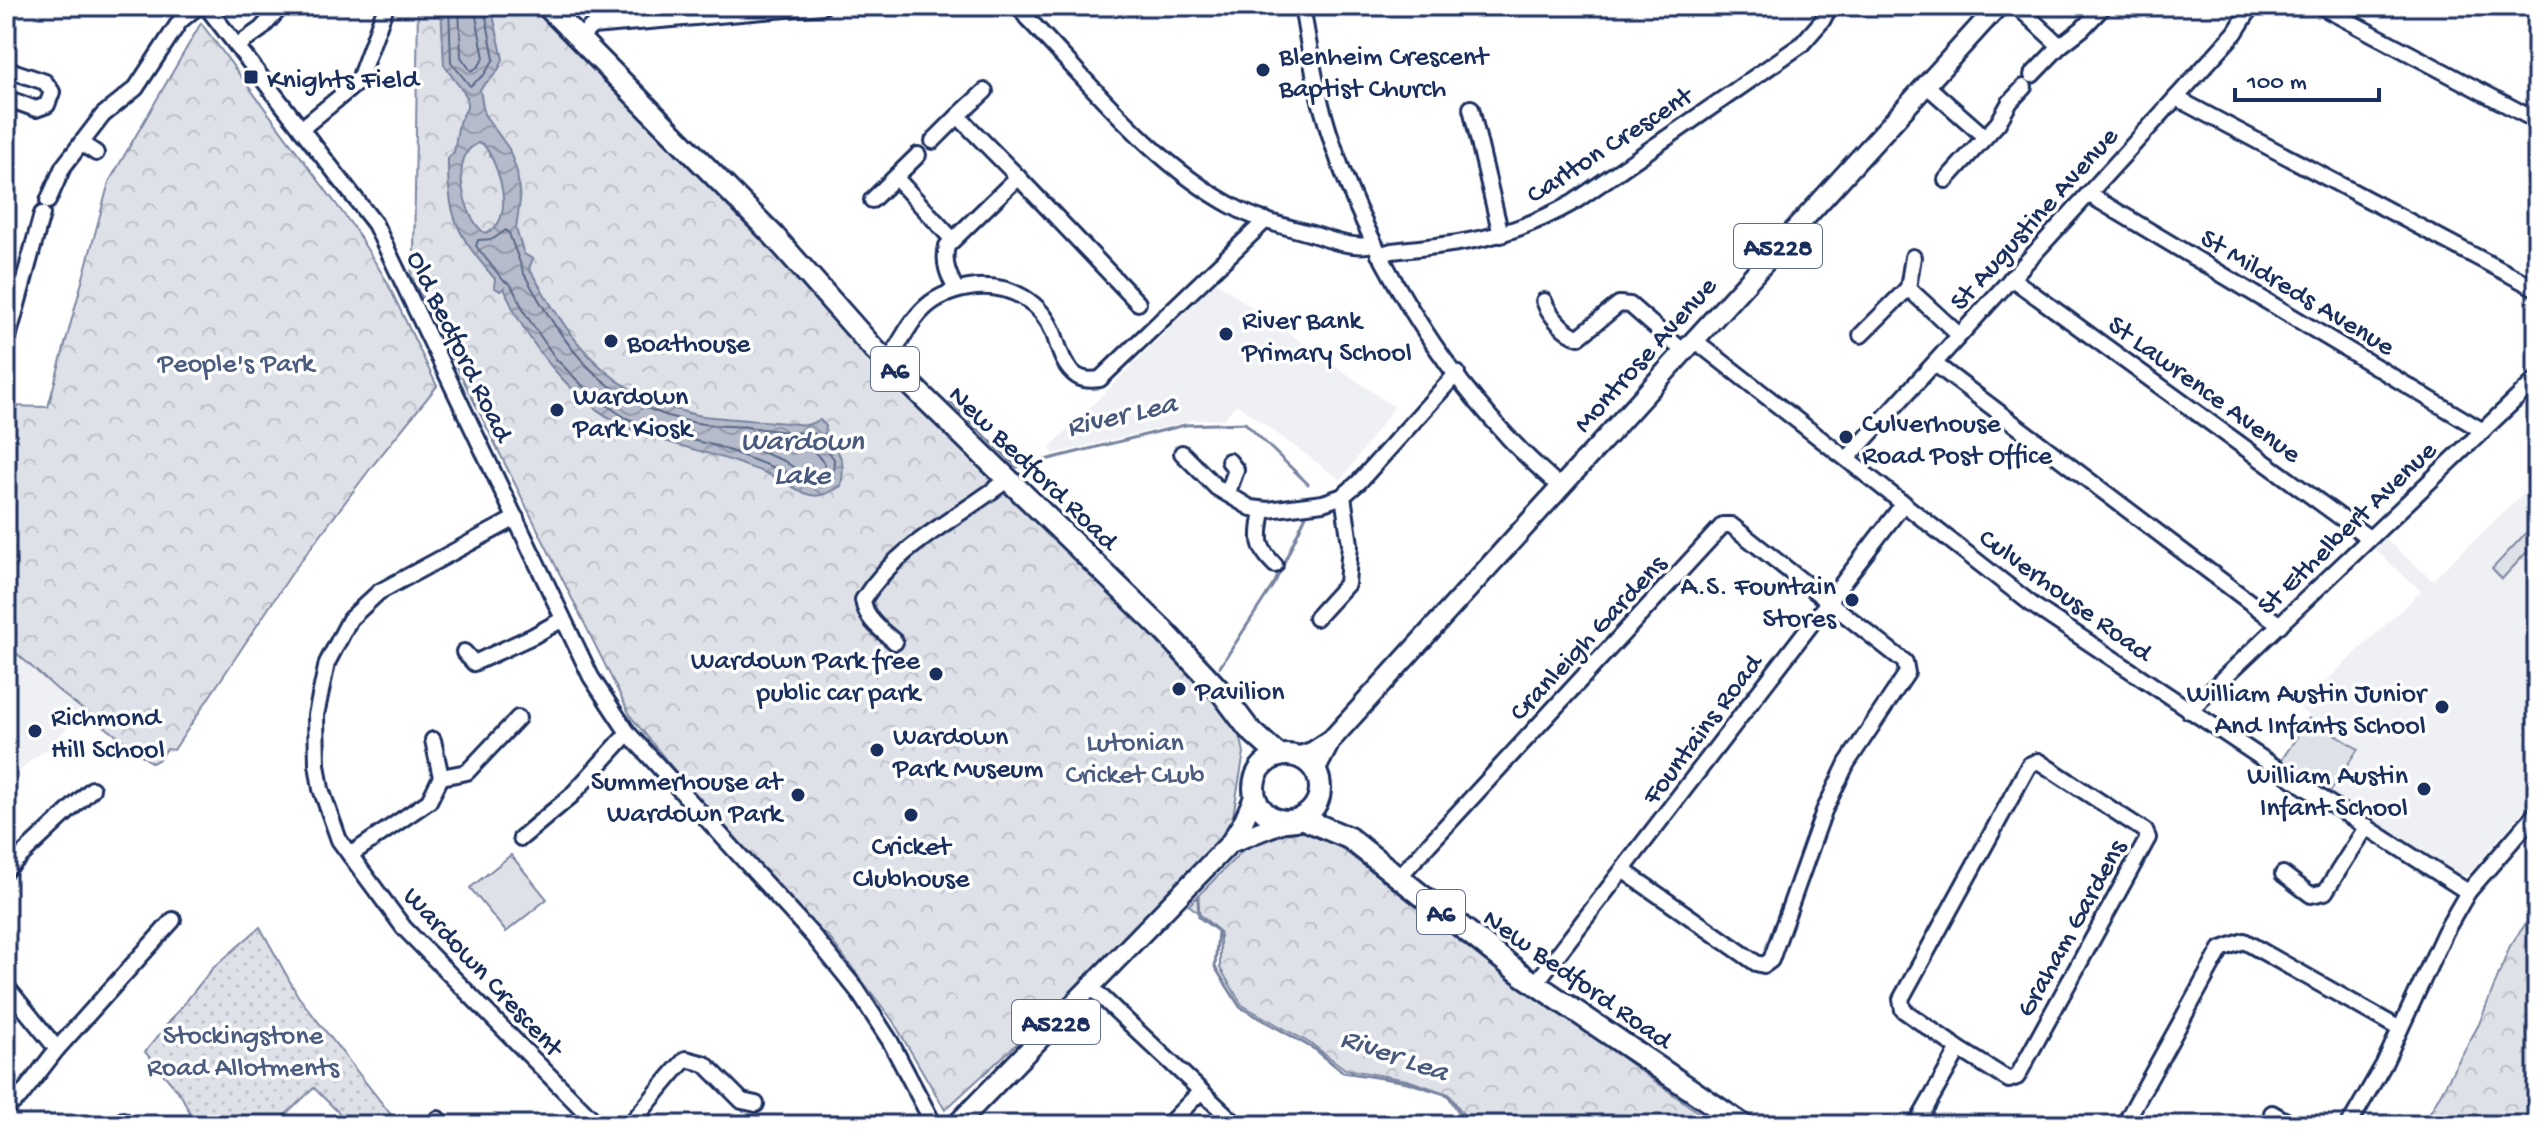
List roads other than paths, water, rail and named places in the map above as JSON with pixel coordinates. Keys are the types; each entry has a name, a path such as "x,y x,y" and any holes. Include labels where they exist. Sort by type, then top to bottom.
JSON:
{"highway":[{"name":"New Bedford Road","path":"547,6 774,236 888,362 1162,629 1221,692 1248,728 1288,756"},
{"name":"New Bedford Road","path":"1248,728 1254,753 1255,786"},
{"path":"1288,756 1317,779 1315,805 1294,819 1266,813 1255,786 1261,768 1288,756"},
{"name":"New Bedford Road","path":"1317,779 1325,803 1349,838 1397,879 1535,984 1743,1125"},
{"name":"New Bedford Road","path":"1294,819 1349,838"}],"main road":[{"name":"Montrose Avenue","path":"1288,756 1312,752 1331,740 1998,6"},
{"name":"Montrose Avenue","path":"1317,779 1331,740"},
{"name":"A5228","path":"956,1125 1230,843 1243,822 1255,786"},
{"name":"A5228","path":"1230,843 1294,819"}],"street":[{"path":"6,345 45,208 63,167 103,115 136,88 180,21 198,6"},
{"name":"Old Bedford Road","path":"206,6 375,224 604,699 628,733 857,990 890,1041 934,1125"},
{"path":"301,129 358,82 386,6"},
{"path":"578,39 592,26 679,12 823,6"},
{"name":"Carlton Crescent","path":"1019,6 1027,18 1157,151 1217,197 1266,220 1354,246 1377,249 1501,235 1545,218 1574,202 1801,45 1822,21 1830,6"},
{"path":"1302,6 1321,106 1355,202 1377,249 1419,322 1457,373 1508,438 1560,487"},
{"path":"2017,6 2060,46"},
{"path":"1946,180 1998,123 2010,102 2028,81 2060,46 2104,6"},
{"name":"St Augustine Avenue","path":"1847,459 2235,33 2252,6"},
{"path":"2320,6 2537,121"},
{"path":"237,46 277,8"},
{"path":"6,69 45,82 52,92 47,105 36,109 6,98"},
{"path":"1926,85 1985,137"},
{"path":"933,141 985,91"},
{"path":"2176,98 2537,289"},
{"path":"1471,108 1501,235"},
{"path":"958,116 1138,303"},
{"path":"81,143 96,153"},
{"path":"872,200 918,155"},
{"path":"956,289 944,257 947,246 1018,177"},
{"path":"896,178 952,239"},
{"name":"St Mildreds Avenue","path":"2088,194 2483,431"},
{"path":"888,362 918,312 934,298 956,289 1005,288 1022,295 1038,309 1052,329 1066,366 1077,377 1100,379 1266,220"},
{"path":"1861,335 1908,288 1913,257"},
{"name":"St Lawrence Avenue","path":"2011,278 2369,538"},
{"path":"1908,288 1959,335"},
{"name":"Culverhouse Road","path":"1544,301 1573,337 1579,337 1619,304 1630,305 1847,459 2034,606 2468,892"},
{"path":"1935,364 2280,625"},
{"path":"1182,453 1217,488 1228,492 1240,510 1323,503 1343,496 1359,482 1457,373"},
{"name":"St Ethelbert Avenue","path":"2189,711 2537,379"},
{"path":"1228,492 1236,470 1229,461"},
{"path":"895,642 864,612 863,600 875,580 913,546 1008,479"},
{"path":"1316,618 1347,584 1350,544 1343,496"},
{"name":"Fountains Road","path":"1535,984 1904,503"},
{"path":"1263,510 1260,546 1275,565"},
{"name":"Wardown Crescent","path":"516,518 379,592 350,619 327,663 316,715 317,764 326,807 339,840 404,928 598,1125"},
{"name":"Cranleigh Gardens","path":"1397,879 1723,525 1731,525 1829,601"},
{"path":"1624,871 1756,963 1764,965 1771,960 1830,799 1847,763 1907,673 1905,662 1829,601"},
{"path":"464,652 474,663 563,619"},
{"path":"441,777 467,772 518,718"},
{"path":"521,838 571,796 628,733"},
{"path":"350,855 429,801 441,777 433,740"},
{"name":"Graham Gardens","path":"2038,761 2145,831 2148,838 2017,1077 2009,1080 1959,1049 1903,1010 1901,999 2029,765 2038,761"},
{"path":"6,870 92,789"},
{"path":"2349,1125 2468,892 2537,812"},
{"path":"2283,874 2311,895 2325,892 2367,826"},
{"path":"6,1108 20,1097 57,1049 173,920"},
{"path":"2124,1125 2221,949 2244,941 2400,1029"},
{"path":"6,986 57,1049"},
{"path":"1091,987 1237,1125"},
{"path":"1916,1125 1959,1049"},
{"path":"629,1125 648,1105 660,1085 686,1059 705,1064 742,1101 756,1104"},
{"path":"1168,1125 1201,1091"},
{"path":"2272,1113 2293,1125"},
{"path":"431,1125 438,1119 444,1125"}],"water":[{"name":"Wardown Lake","path":"441,6 491,6 503,59 480,89 484,114 509,149 517,172 520,200 516,229 524,254 533,259 529,268 567,329 597,364 635,392 685,412 807,425 820,420 826,426 825,435 841,458 841,486 821,495 806,494 760,471 623,425 568,385 537,348 504,288 500,291 494,287 495,279 471,250 457,224 452,210 448,158 454,152 459,122 467,108 467,97 444,65","holes":["478,143 483,144 495,165 503,205 501,218 495,227 485,233 467,207 462,182 464,159 468,151"]}],"waterway":[{"name":"River Lea","path":"950,402 1017,467 1185,425 1245,423 1308,484"},
{"name":"River Lea","path":"1220,667 1275,582 1306,515"},
{"name":"River Lea","path":"1198,897 1199,917 1218,931 1215,967 1240,1007 1316,1050 1343,1072 1407,1082 1448,1095 1467,1125"}],"place":[{"name":"Blenheim Crescent Baptist Church","path":"1263,70"},
{"name":"Knights Field","path":"251,77"},
{"name":"River Bank Primary School","path":"1226,334"},
{"name":"Boathouse","path":"611,341"},
{"name":"Wardown Park Kiosk","path":"557,410"},
{"name":"Culverhouse Road Post Office","path":"1846,437"},
{"name":"A.S. Fountain Stores","path":"1852,600"},
{"name":"Wardown Park free public car park","path":"936,674"},
{"name":"Pavilion","path":"1179,689"},
{"name":"William Austin Junior And Infants School","path":"2442,707"},
{"name":"Richmond Hill School","path":"35,731"},
{"name":"Wardown Park Museum","path":"877,750"},
{"name":"William Austin Infant School","path":"2424,789"},
{"name":"Summerhouse at Wardown Park","path":"798,795"},
{"name":"Cricket Clubhouse","path":"911,815"}],"park label":[{"name":"People's Park","path":"236,361"},
{"name":"Lutonian Cricket CLub","path":"1135,756"},
{"name":"Stockingstone Road Allotments","path":"243,1049"}]}
